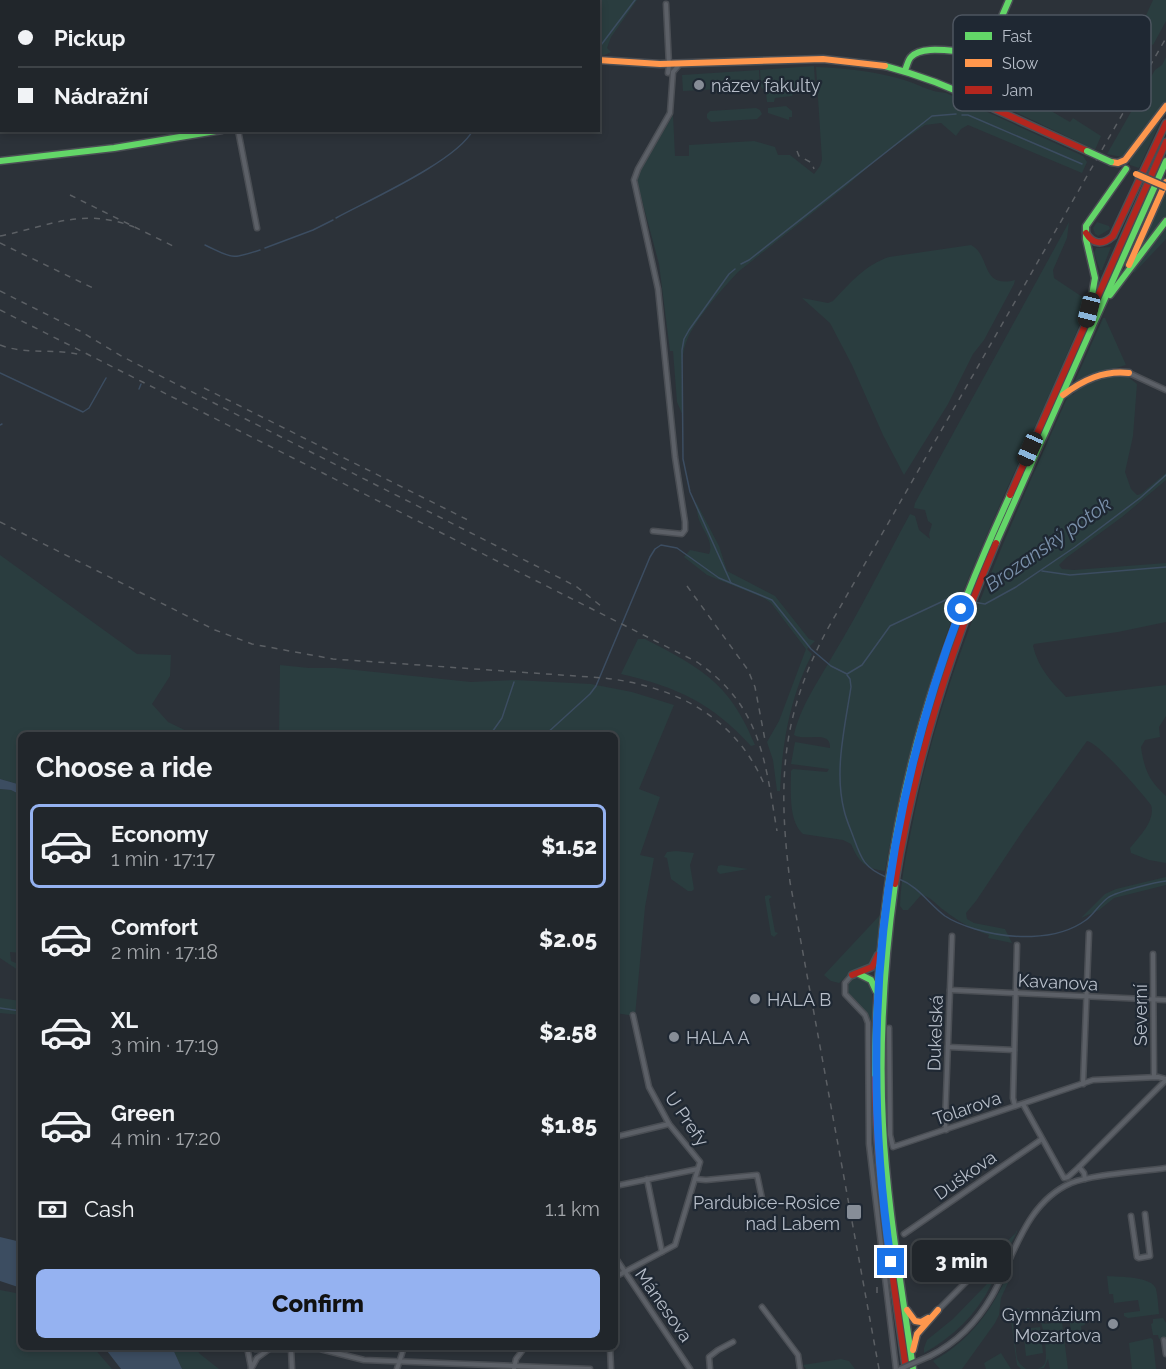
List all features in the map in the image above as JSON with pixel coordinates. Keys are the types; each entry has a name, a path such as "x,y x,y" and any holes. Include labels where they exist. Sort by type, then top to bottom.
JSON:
{"main road":[{"path":"1003,15 1009,0"},
{"path":"905,70 911,57 921,51 953,51"},
{"path":"600,60 629,65 659,66 824,58 876,63 905,70 953,87"},
{"path":"1111,162 1118,163 1125,160 1166,106"},
{"path":"1000,111 1166,187"},
{"path":"1086,226 1087,235 1094,242 1104,243 1111,238 1166,123"},
{"path":"0,161 132,145 210,132"},
{"path":"906,1369 878,1156 875,1088 876,1031 880,950 919,735 939,671 1086,322 1166,142"},
{"path":"970,597 1166,160"},
{"path":"1086,322 1095,279 1086,239 1086,226 1126,169"},
{"path":"1125,274 1166,182"},
{"path":"1100,309 1166,221"},
{"path":"1060,398 1076,385 1090,378 1116,372 1129,373"},
{"path":"891,887 882,1092 885,1148 913,1366"},
{"path":"852,975 872,967 880,950"},
{"path":"852,975 869,978 877,996"},
{"path":"903,1300 910,1317 915,1322 923,1321 938,1310"},
{"path":"913,1366 915,1337 938,1310"}],"street":[{"path":"653,531 680,534 683,533 685,527 658,289 634,180 670,113 671,86 666,4"},
{"path":"670,73 681,64"},
{"path":"659,66 670,73"},
{"path":"238,132 257,228"},
{"path":"1129,373 1166,390"},
{"path":"1083,1084 1089,933"},
{"name":"Dukelská","path":"946,1130 952,936"},
{"path":"1015,1106 1013,1098 1017,945"},
{"name":"Severní","path":"1153,954 1154,1077"},
{"path":"852,975 845,983 845,994 865,1015 868,1023 869,1144 887,1301 898,1369 930,1356 954,1341 980,1314 992,1296 1032,1216 1054,1193 1067,1185 1085,1179 1166,1168"},
{"name":"Kavanova","path":"950,990 1166,1000"},
{"name":"U Prefy","path":"633,1015 646,1082 669,1124 699,1161 698,1169"},
{"name":"Tolarova","path":"889,1028 889,1105 892,1146 896,1147 1096,1080 1154,1077 1166,1079"},
{"path":"948,1047 1014,1050"},
{"path":"1023,1104 1064,1178 1079,1167 1166,1079"},
{"path":"618,1136 669,1124"},
{"name":"Duškova","path":"904,1234 1042,1139"},
{"path":"1079,1167 1085,1179"},
{"path":"618,1185 698,1169 676,1243 618,1275"},
{"path":"695,1179 706,1180 757,1174 763,1203 746,1208"},
{"path":"647,1179 662,1252"},
{"path":"1131,1216 1139,1258 1150,1256 1145,1214"},
{"name":"Mánesova","path":"618,1262 690,1369"},
{"path":"938,1310 985,1263 995,1262 1006,1266"},
{"path":"762,1307 798,1355 800,1369"},
{"path":"1164,1340 1166,1354"},
{"path":"710,1369 708,1359 710,1356 733,1342"},
{"path":"248,1350 251,1369"},
{"path":"251,1369 261,1354 272,1350"},
{"path":"291,1350 292,1369"},
{"path":"334,1350 362,1360 484,1367 590,1369"},
{"path":"397,1369 403,1350"},
{"path":"514,1367 516,1359 523,1350"},
{"path":"610,1350 611,1369"}],"shaded area":[{"path":"600,0 637,0 611,37 607,48 611,52 600,55"},
{"path":"1153,0 1166,0 1166,21 1153,45 1151,44 1151,15 1146,15"},
{"path":"1166,57 1166,101 1126,155 1122,157 1107,154 1132,111 1151,111 1151,77"},
{"path":"814,66 815,83 809,88 795,89 792,96 775,98 774,102 767,102 766,91 761,87 760,70"},
{"path":"816,67 880,74 946,93 953,96 953,111 985,111 1083,156 1087,162 1082,173 968,125 956,136 941,123 925,125 886,152 738,272 717,295 696,323 684,349 683,416 677,402 673,351 670,351 659,264 636,178 673,115 675,156 689,156 689,145 754,141 775,147 778,155 790,155 814,174 822,160"},
{"path":"759,70 760,87 683,91 682,75","holes":["757,80 757,83 730,84 721,87 714,85 714,81"]},
{"path":"786,106 792,111 792,117 789,117 789,120 768,113 768,108"},
{"path":"756,108 762,114 757,119 711,122 707,118 710,111"},
{"path":"1013,111 1051,111 1070,122 1073,118 1101,136 1095,150"},
{"path":"1163,116 1139,168 1130,165 1131,157"},
{"path":"1163,194 1166,195 1166,216 1134,259"},
{"path":"1069,222 1067,238 1053,270 1054,278 1084,298 1087,307 958,604 924,702 898,803 885,871 872,868 860,860 851,844 843,840 803,834 798,828 791,804 791,771 793,769 827,772 829,769 791,764 795,742 830,748 829,742 822,737 794,735 797,725 810,694 910,514 915,516 919,530 930,539 932,524 928,521 925,510 914,508 915,503"},
{"path":"1097,222 1109,226 1110,229 1098,236 1093,228"},
{"path":"1166,225 1166,239 1134,273 1132,269"},
{"path":"971,245 981,256 991,276 996,280 1015,280 1014,284 984,340 973,354 948,404 904,475 830,323 802,298 828,303 833,301 865,270 889,257"},
{"path":"1111,247 1102,270 1100,270 1094,253 1096,248"},
{"path":"1103,318 1126,365 1075,381"},
{"path":"1114,376 1127,376 1137,384 1133,436 1125,472 1131,489 1137,495 1141,494 1166,473 1166,480 1059,565 1062,569 1074,570 1166,563 1166,622 1033,646 1042,668 1066,697 1166,685 1166,716 1159,727 1160,737 1145,740 1141,747 1148,774 1166,796 1166,863 1131,853 1130,848 1149,822 1151,805 1101,750 1087,741 966,913 967,919 974,923 1005,929 1012,943 988,938 989,935 960,922 925,896 921,895 908,910 903,910 900,906 906,858 915,811 943,704 980,600 1023,497 1068,396 1073,395 1080,386"},
{"path":"696,502 719,546 727,571 775,596 809,639 815,641 807,649 812,654 798,687 789,721 780,791 777,791 773,760 767,742 779,721 806,649 771,603 707,575 684,557 690,550 709,554 710,550 698,517"},
{"path":"0,555 137,654 171,655 170,676 152,704 168,722 189,732 18,732 18,784 0,779"},
{"path":"638,639 645,639 665,649 712,680 735,706 755,745 751,746 722,718 692,699 659,685 621,674"},
{"path":"280,665 336,668 471,682 515,680 591,684 632,692 674,705 639,789 660,797 640,855 654,858 645,907 635,1016 618,1013 618,732 279,732"},
{"path":"0,789 18,794 18,953 10,952 11,961 18,964 18,970 0,958"},
{"path":"667,852 694,853 690,865 694,889 692,891 688,891 671,879 667,858 664,857"},
{"path":"718,866 748,869 720,874 717,871"},
{"path":"1166,877 1166,885 1114,898 1099,910 1081,918 1105,894 1116,889"},
{"path":"765,896 772,897 769,899 775,932 778,933 774,937 771,935 765,899"},
{"path":"881,914 875,956 871,966 850,973 839,983 831,981 824,975"},
{"path":"861,977 870,982 872,988 872,1022 848,993 849,982"},
{"path":"0,998 18,1001 18,1015 0,1013"},
{"path":"1016,1230 1017,1232 1004,1258 987,1258 976,1267 986,1256 990,1257 1016,1233"},
{"path":"991,1265 995,1267 995,1276 978,1306 945,1340 924,1353 927,1340 953,1319 986,1285 992,1272 988,1267"},
{"path":"1009,1271 1013,1272 1001,1298 999,1315 995,1323 962,1369 940,1369 933,1361 958,1344 979,1323 996,1298"},
{"path":"1107,1276 1142,1279 1153,1285 1157,1292 1159,1314 1128,1318 1124,1316 1124,1313 1140,1311 1138,1300 1114,1303 1113,1294 1109,1294"},
{"path":"0,1290 18,1293 18,1350 96,1350 112,1369 0,1369"},
{"path":"1028,1308 1040,1313 1044,1324 1062,1322 1068,1369 1050,1369 1048,1359 1044,1368 1038,1369 1045,1363 1046,1353 1042,1324 1038,1315 1029,1311 1018,1314 1014,1320 1017,1359 1026,1369 1021,1369 1017,1365 1011,1321 1016,1313"},
{"path":"1083,1312 1085,1325 1081,1326 1082,1334 1074,1334 1071,1331 1069,1318"},
{"path":"1163,1318 1166,1323 1166,1338 1159,1339 1158,1335 1153,1335 1151,1324 1153,1319"},
{"path":"1040,1327 1043,1353 1026,1356 1023,1329"},
{"path":"1151,1338 1156,1369 1132,1369 1129,1343"},
{"path":"173,1350 197,1350 219,1369 182,1369"},
{"path":"1001,1353 1011,1369 986,1369 984,1363"},
{"path":"841,1359 849,1361 855,1369 806,1369 803,1365"}],"water":[{"path":"0,779 18,784 18,794 0,789"},
{"path":"0,1237 18,1241 18,1287 0,1281"},
{"path":"106,1350 173,1350 182,1369 121,1369"}],"waterway":[{"path":"600,46 635,0"},
{"path":"741,264 932,116 956,114"},
{"path":"962,115 968,115 1082,164"},
{"path":"336,218 431,167 464,142 472,132"},
{"path":"265,248 333,220"},
{"path":"205,245 232,256 260,250"},
{"path":"731,583 690,492 683,459 682,350 689,330 735,269"},
{"path":"0,373 83,412 89,408 106,378"},
{"path":"139,389 141,384"},
{"name":"Brozanský potok","path":"973,602 985,604 1016,587 1075,547 1140,498 1166,475"},
{"name":"Brozanský potok","path":"548,732 596,686 650,557 661,545 677,548 719,578 772,600 811,649 831,666 847,674 862,665 890,626 954,596 963,599"},
{"path":"1042,571 1070,575 1166,567"},
{"path":"847,675 851,687 840,764 841,795 847,820 864,861 886,877"},
{"path":"492,732 502,718 514,682"},
{"path":"899,879 918,891 945,916 960,924 1002,935 1017,936 1061,932 1089,918 1109,897 1166,881"},
{"name":"Brozanský potok","path":"0,1008 18,1011"}],"railway":[{"path":"1151,64 1166,38"},
{"path":"715,82 754,82"},
{"path":"879,1369 790,882 786,847 784,783 791,723 811,662 827,630 1124,111"},
{"path":"797,151 799,156 812,163 814,169"},
{"path":"70,195 175,247"},
{"path":"0,236 82,218 115,221 134,227"},
{"path":"0,243 93,288"},
{"path":"0,291 80,331 123,357 560,578 577,587 601,606"},
{"path":"0,310 697,662 735,697 747,716 763,758 777,831"},
{"path":"0,345 20,350 81,355"},
{"path":"204,388 472,522"},
{"path":"0,522 215,630 252,644 333,659 604,678 654,688 699,708 719,723 737,740 752,760 764,784"},
{"path":"687,586 748,670 755,687 765,740"},
{"path":"877,1281 877,1293"}],"traffic: fast":[{"path":"1003,15 1009,0"},
{"path":"905,70 908,61 917,53 926,50 953,51"},
{"path":"885,66 953,89"},
{"path":"0,161 114,148 210,132"},
{"path":"1087,151 1111,162"},
{"path":"996,543 1166,161"},
{"path":"1090,307 1095,278 1086,239 1086,226 1126,169"},
{"path":"1110,295 1166,221"},
{"path":"875,1078 883,925 898,824 909,774 945,653 971,584 1010,495"},
{"path":"895,884 883,1004 883,1125 891,1217 913,1369"},
{"path":"859,974 871,980 876,991"}],"traffic: slow":[{"path":"600,60 660,64 823,59 885,66"},
{"path":"1111,162 1118,163 1125,160 1166,106"},
{"path":"1136,174 1166,187"},
{"path":"1129,265 1166,182"},
{"path":"1063,395 1094,377 1111,373 1129,373"},
{"path":"907,1310 915,1321 921,1322 928,1318"},
{"path":"913,1350 917,1334 938,1310"}],"traffic: jam":[{"path":"999,111 1087,151"},
{"path":"1086,233 1095,242 1106,241 1113,236 1166,123"},
{"path":"1010,495 1166,142"},
{"path":"895,884 912,796 935,710 963,626 996,543"},
{"path":"852,975 872,967 878,955"},
{"path":"875,1078 878,1151 890,1260 906,1369"}],"place":[{"name":"název fakulty","path":"699,85"},
{"name":"HALA B","path":"755,999"},
{"name":"HALA A","path":"674,1037"},
{"name":"Pardubice-Rosice nad Labem","path":"854,1212"},
{"name":"Gymnázium Mozartova","path":"1113,1324"}],"route":[{"path":"891,1262 878,1156 876,1113 876,1011 881,941 890,868 909,776 930,698 961,609"}]}
